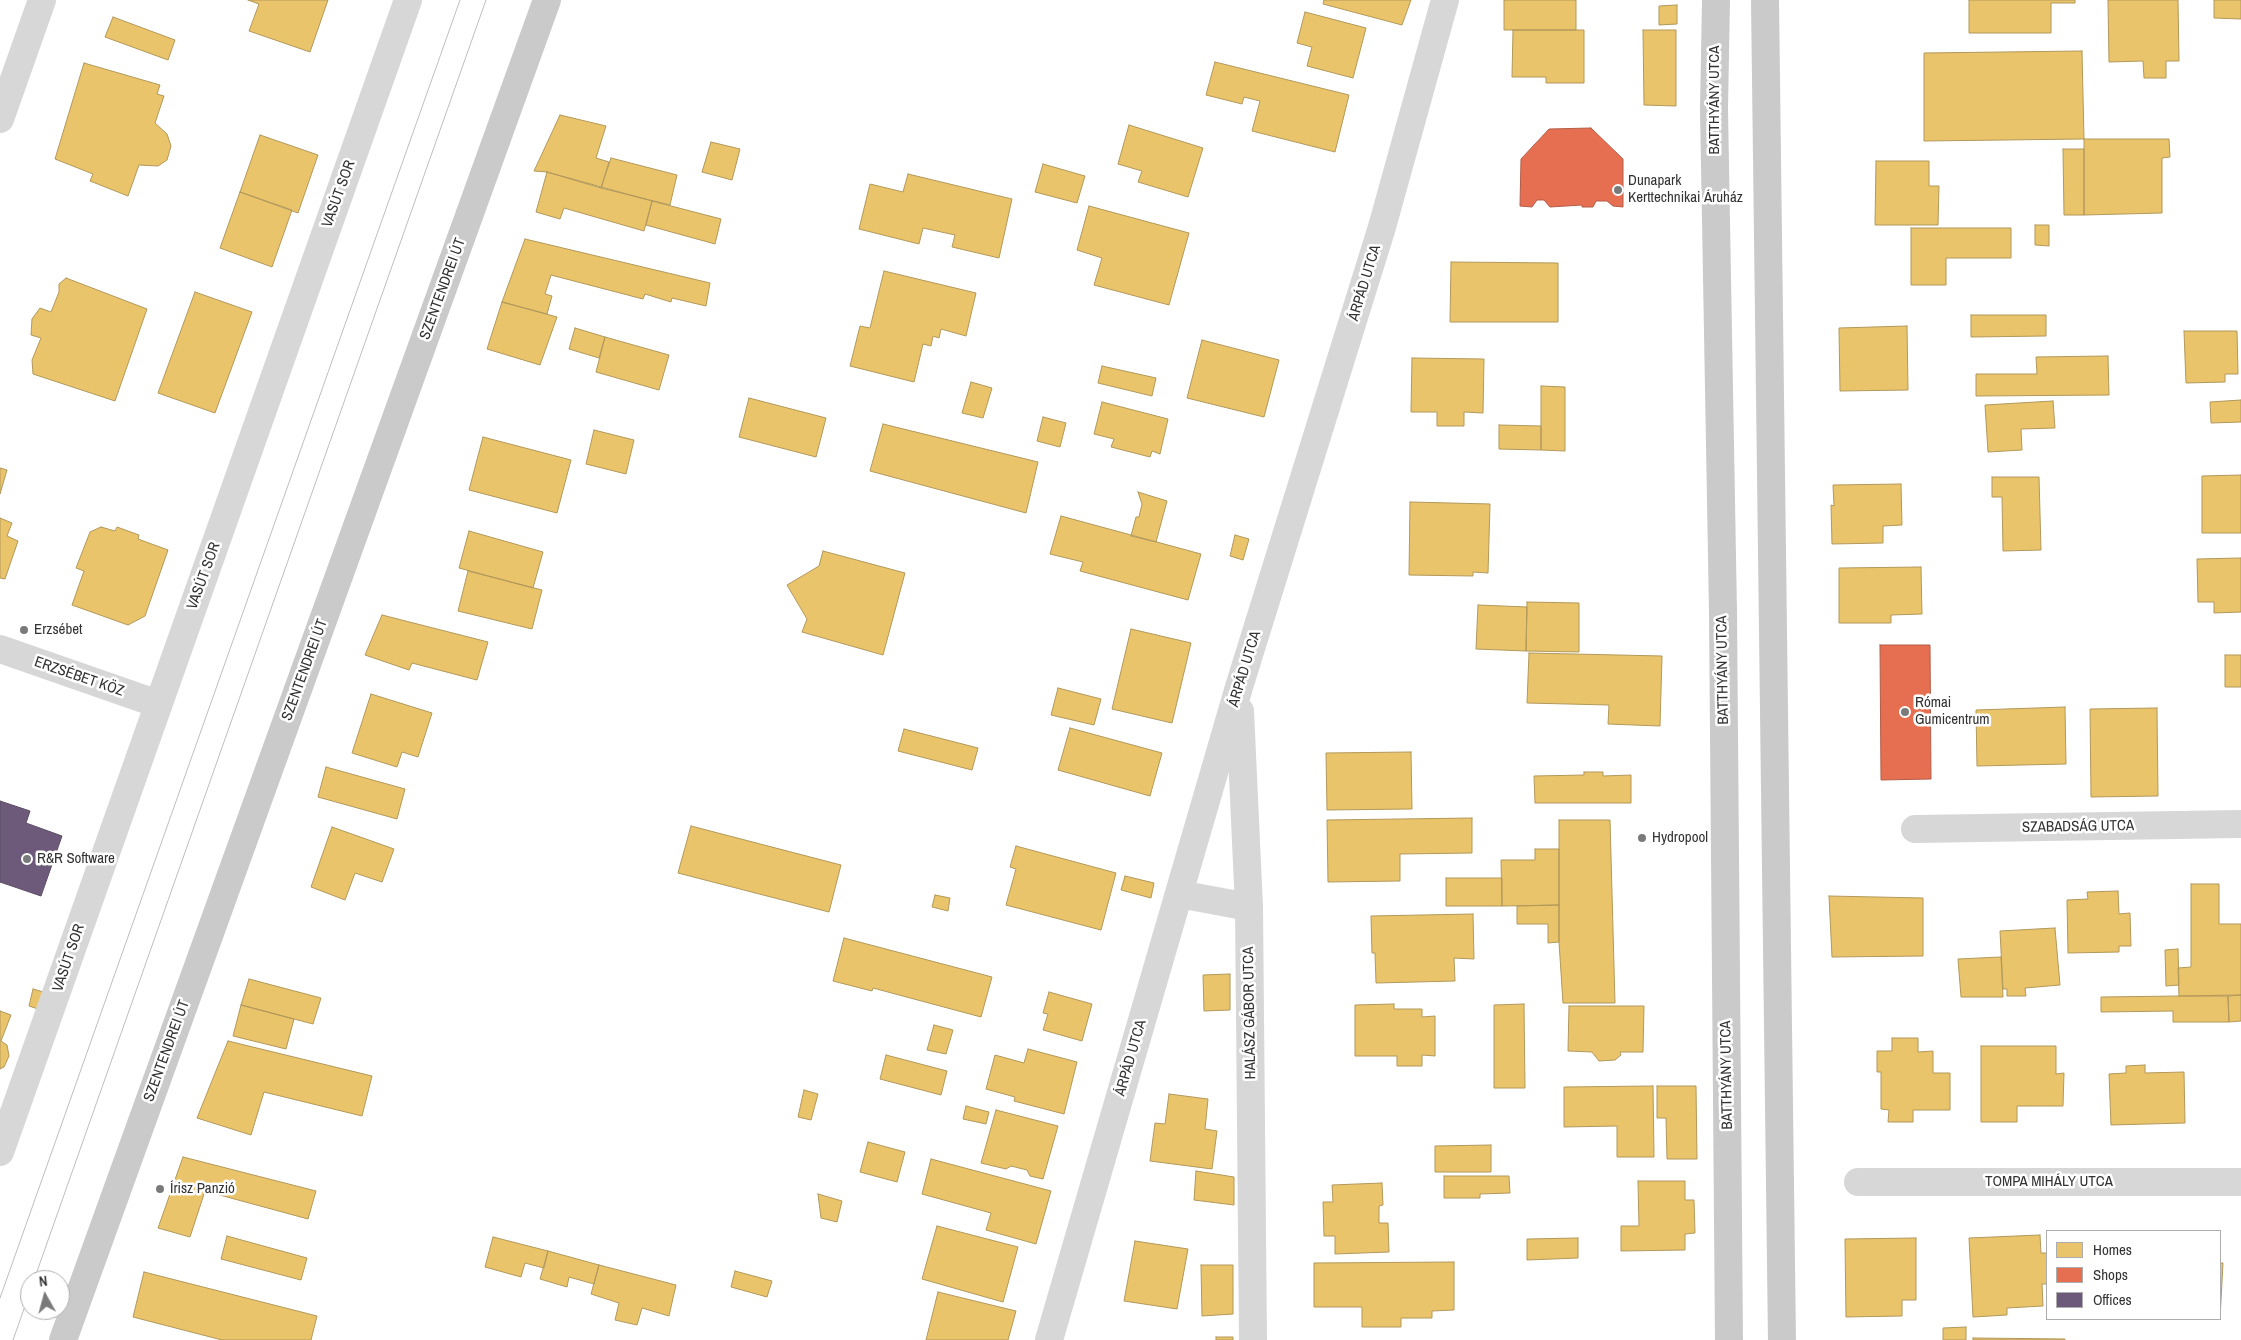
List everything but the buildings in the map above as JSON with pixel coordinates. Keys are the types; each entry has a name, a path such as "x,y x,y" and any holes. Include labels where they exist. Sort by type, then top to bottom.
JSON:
{"main road":[{"name":"SZENTENDREI ÚT","path":"63,1340 547,0"},
{"name":"BATTHYÁNY UTCA","path":"1716,0 1714,109 1723,622 1729,1340"},
{"path":"1765,0 1783,1338"}],"street":[{"name":"VASÚT SOR","path":"0,1152 408,0"},
{"name":"ÁRPÁD UTCA","path":"1049,1340 1239,687 1382,227 1445,0"},
{"path":"0,119 37,1"},
{"name":"ERZSÉBET KÖZ","path":"0,649 158,704"},
{"name":"HALÁSZ GÁBOR UTCA","path":"1239,687 1249,907 1254,1340"},
{"name":"SZABADSÁG UTCA","path":"1915,829 2241,824"},
{"path":"1179,894 1249,907"},
{"name":"TOMPA MIHÁLY UTCA","path":"1858,1182 2241,1182"}],"tram line":[{"path":"0,1298 460,0"},
{"path":"38,1270 486,0"},
{"path":"13,1340 20,1320"}],"place":[{"name":"Dunapark Kerttechnikai Áruház","path":"1618,190"},
{"name":"Erzsébet","path":"24,630"},
{"name":"Római Gumicentrum","path":"1905,712"},
{"name":"Hydropool","path":"1642,838"},
{"name":"R&R Software","path":"27,859"},
{"name":"Írisz Panzió","path":"160,1189"}]}
